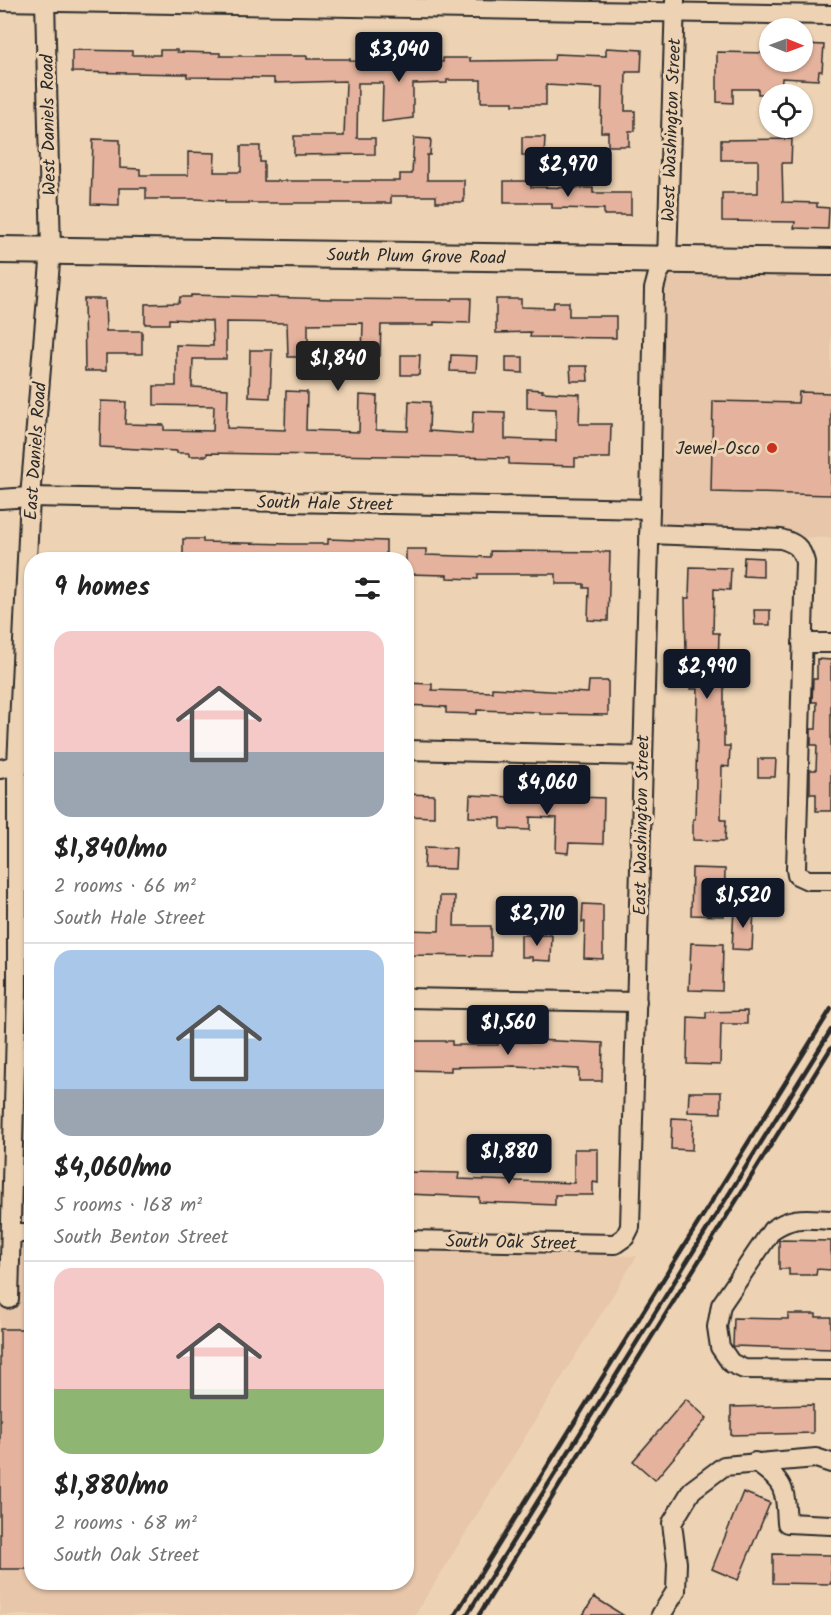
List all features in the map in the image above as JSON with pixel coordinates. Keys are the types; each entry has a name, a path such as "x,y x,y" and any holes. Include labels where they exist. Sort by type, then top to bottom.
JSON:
{"main road":[{"name":"South Plum Grove Road","path":"0,250 831,262"}],"street":[{"path":"0,1 675,6 831,15"},
{"name":"West Daniels Road","path":"45,1 51,251"},
{"name":"West Washington Street","path":"667,260 675,6"},
{"name":"East Daniels Road","path":"27,552 51,251"},
{"name":"East Washington Street","path":"615,1244 625,1237 630,1227 631,1217 654,289 658,274 667,260"},
{"name":"South Hale Street","path":"0,499 30,497 650,509"},
{"path":"649,534 781,538 794,542 802,551 805,562 796,869 797,875 802,878 831,880"},
{"name":"East Daniels Road","path":"9,1299 11,1233 7,1105 24,990 16,765 24,612"},
{"path":"802,643 831,643"},
{"path":"414,750 642,756"},
{"path":"414,998 637,1002"},
{"path":"831,1220 784,1221 772,1230 721,1305 717,1327 720,1347 731,1364 744,1369 831,1370"},
{"path":"11,1233 24,1233"},
{"name":"South Oak Street","path":"414,1240 615,1244"},
{"path":"661,1615 676,1591 677,1563 672,1523 692,1490 724,1466 816,1458 831,1463"},
{"path":"755,1462 775,1475 785,1494 787,1523 831,1525"}],"shaded area":[{"path":"667,260 831,262 831,538 649,534 654,289"},
{"path":"0,1242 24,1243 24,1590 414,1590 414,1251 637,1256 415,1615 0,1615"}],"building":[{"path":"813,44 824,45 822,71 819,71 818,80 782,78 782,84 759,84 759,94 758,89 733,89 733,103 717,102 717,52 759,53 759,72 813,72"},
{"path":"606,48 642,50 641,72 626,72 625,111 635,111 635,131 629,131 629,146 608,146 608,132 601,132 602,88 546,85 546,105 513,105 513,102 481,102 481,80 447,80 447,83 413,84 413,118 382,122 383,83 358,83 357,138 375,138 375,154 294,155 294,136 344,136 346,81 274,83 274,78 72,72 72,50 132,51 132,55 160,55 160,50 177,50 177,52 220,53 220,56 307,56 307,59 350,59 350,61 443,62 443,58 470,58 470,61 554,60 555,54 606,56"},
{"path":"522,137 545,137 544,156 522,155"},
{"path":"414,138 431,139 430,155 427,155 427,180 464,180 464,202 436,202 436,196 391,196 391,203 225,203 225,201 196,199 146,199 146,188 119,188 119,205 91,204 93,139 120,140 120,168 140,169 140,175 188,175 188,152 215,153 214,172 241,172 241,146 260,146 260,162 264,162 264,181 400,181 400,174 412,174"},
{"path":"792,139 791,163 782,163 783,202 817,203 817,207 829,208 828,229 794,228 795,222 722,221 722,193 758,193 758,160 721,160 721,140"},
{"path":"504,181 531,181 531,187 593,188 593,193 631,193 631,215 604,215 604,209 552,208 552,203 504,203"},
{"path":"191,295 331,299 452,300 453,298 471,298 470,323 434,322 434,325 381,325 380,356 362,356 363,323 308,324 308,357 288,357 287,323 226,322 226,359 193,359 192,387 228,389 227,428 285,430 286,391 307,392 306,430 359,432 360,395 377,396 376,430 408,431 409,401 430,402 429,431 472,434 473,411 505,412 505,439 556,441 556,409 527,408 527,389 543,390 542,392 580,394 579,424 611,424 610,458 575,458 575,466 509,464 509,458 207,453 207,456 189,456 189,453 177,453 177,451 100,447 101,401 126,402 125,424 164,425 164,430 213,431 214,406 154,405 154,386 176,386 176,345 213,346 212,321 169,319 169,324 145,324 145,304 179,303 180,297 191,297"},
{"path":"84,299 105,299 106,331 142,331 142,354 106,354 106,371 85,371"},
{"path":"496,299 521,299 521,307 553,308 554,302 569,302 569,316 616,316 616,338 530,337 531,332 496,333"},
{"path":"250,350 272,350 270,398 249,397"},
{"path":"325,350 338,350 337,372 324,371"},
{"path":"401,355 420,355 419,375 401,375"},
{"path":"451,355 477,356 476,372 450,371"},
{"path":"506,357 523,357 523,373 506,372"},
{"path":"570,366 587,366 588,381 571,381"},
{"name":"Jewel-Osco","path":"799,392 831,393 831,495 711,492 713,401 798,403"},
{"path":"183,539 203,539 203,542 289,544 328,544 328,539 386,541 386,552 183,552"},
{"path":"406,549 426,549 426,555 490,557 490,551 610,552 608,621 588,620 589,588 584,588 584,584 556,584 556,574 478,574 478,579 414,574 414,552 406,552"},
{"path":"744,557 763,558 763,577 743,576"},
{"path":"690,567 731,568 730,590 714,589 713,633 719,633 718,670 724,670 724,746 730,746 729,767 722,766 721,820 726,820 725,841 693,840 698,689 691,689 692,653 686,653 685,598 689,598"},
{"path":"754,610 770,610 770,625 755,625"},
{"path":"817,659 831,660 831,811 816,811 816,794 810,794 810,770 816,770 817,745 811,745 811,729 816,729 817,702 812,702 813,679 817,679"},
{"path":"589,681 608,681 608,715 477,710 477,714 446,713 446,707 414,705 414,683 432,684 432,690 492,692 492,688 588,693"},
{"path":"758,759 776,759 775,777 758,777"},
{"path":"414,794 434,795 434,817 414,816"},
{"path":"470,795 604,798 603,844 569,843 568,853 556,852 557,818 530,817 530,830 501,829 501,818 469,817"},
{"path":"425,847 456,848 455,869 424,868"},
{"path":"692,868 725,869 724,916 691,915"},
{"path":"440,896 455,896 454,926 491,926 491,956 414,955 414,930 439,931"},
{"path":"583,904 603,905 603,959 584,958"},
{"path":"499,906 519,906 519,924 499,924"},
{"path":"734,908 754,909 752,950 732,949"},
{"path":"521,935 552,935 551,961 521,957"},
{"path":"691,943 723,944 722,991 689,990"},
{"path":"747,1011 747,1024 721,1024 720,1065 687,1064 688,1017 706,1018 706,1012"},
{"path":"534,1040 603,1043 602,1081 579,1081 579,1069 515,1066 451,1067 451,1071 414,1070 414,1041 452,1041 452,1045 534,1042"},
{"path":"689,1092 721,1092 721,1113 688,1112"},
{"path":"672,1118 693,1119 692,1150 671,1149"},
{"path":"574,1149 598,1149 598,1183 593,1182 593,1195 555,1195 555,1205 479,1202 479,1197 414,1194 414,1172 459,1173 458,1179 574,1183"},
{"path":"779,1240 831,1241 831,1270 817,1269 816,1275 789,1275 789,1269 779,1269"},
{"path":"788,1314 816,1314 816,1317 831,1317 831,1349 733,1346 734,1318 788,1319"},
{"path":"0,1329 24,1329 24,1569 0,1569"},
{"path":"686,1399 707,1418 655,1480 633,1461"},
{"path":"813,1405 813,1433 731,1435 731,1407"},
{"path":"743,1492 770,1503 738,1580 712,1569"},
{"path":"773,1554 831,1555 831,1584 773,1583"},
{"path":"594,1597 623,1615 583,1615"}],"railway":[{"path":"455,1615 831,1009"},
{"path":"467,1615 831,1030"},
{"path":"479,1615 831,1048"}],"place":[{"name":"Jewel-Osco","path":"772,448"}]}
